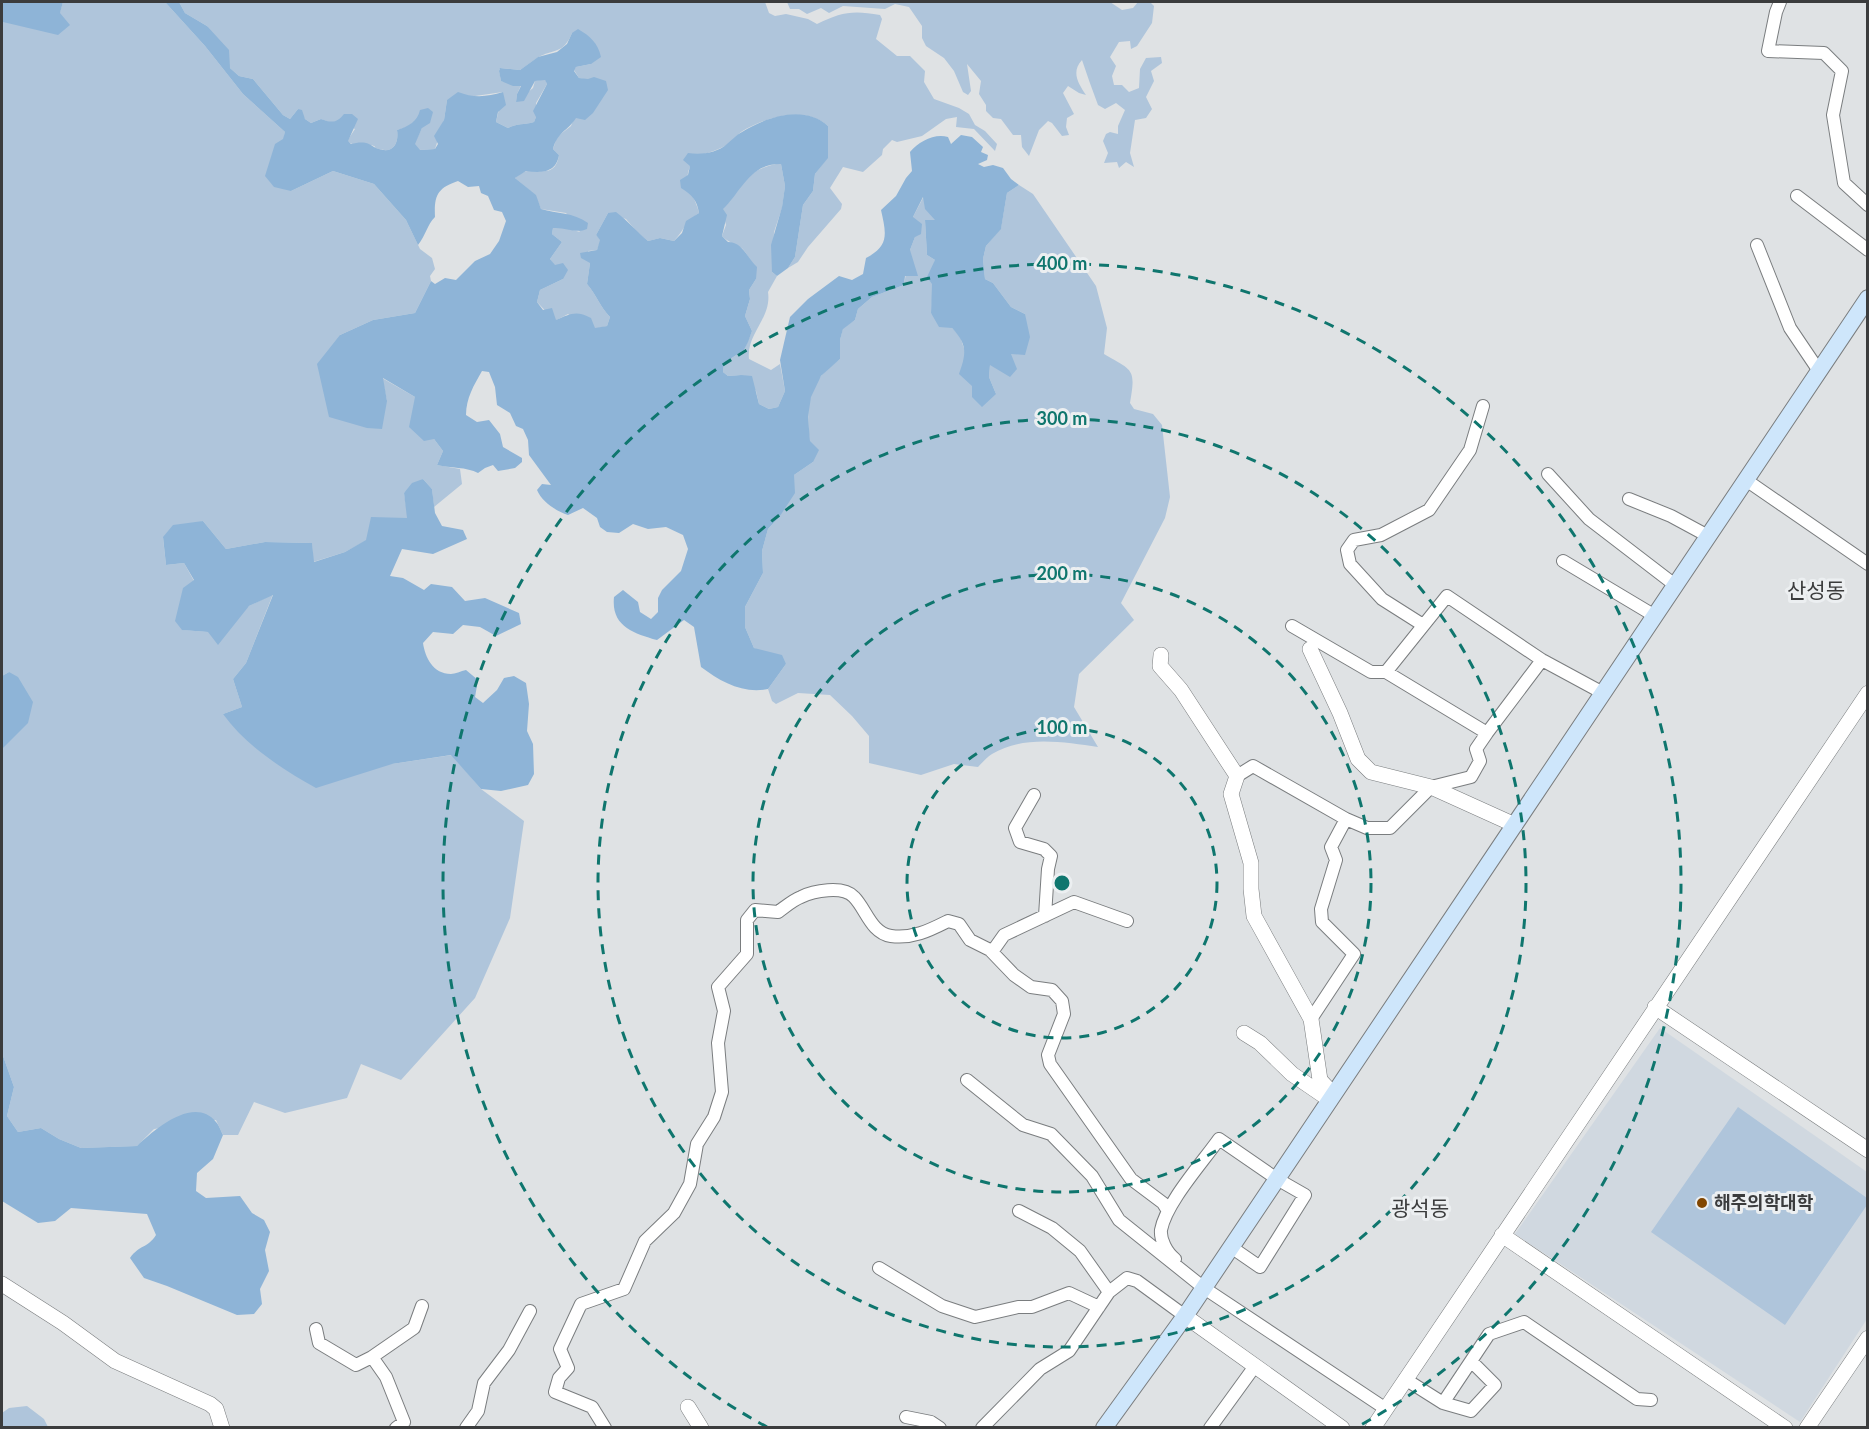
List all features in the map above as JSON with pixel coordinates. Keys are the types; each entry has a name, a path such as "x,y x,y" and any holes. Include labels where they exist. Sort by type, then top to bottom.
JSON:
{"main road":[{"path":"1104,1428 1206,1285 1868,298"}],"street":[{"path":"1780,2 1768,51 1824,53 1842,71 1833,115 1844,183 1868,205"},
{"path":"1797,196 1868,250"},
{"path":"1757,245 1790,328 1819,371"},
{"path":"1424,625 1382,599 1350,564 1347,550 1354,540 1381,535 1429,510 1470,450 1483,406"},
{"path":"1548,474 1589,519 1675,585"},
{"path":"1746,480 1868,564"},
{"path":"1629,499 1671,516 1708,536"},
{"path":"1563,561 1654,616"},
{"path":"1386,672 1447,596 1542,660 1603,693"},
{"path":"1292,626 1371,672 1386,672 1487,733"},
{"path":"1310,649 1340,713 1358,759 1371,772 1431,787 1515,825"},
{"path":"1161,655 1160,666 1181,690 1237,776"},
{"path":"1332,1097 1320,1080 1311,1019 1254,916 1251,863 1231,794 1237,776 1253,766 1346,819 1367,828 1390,828 1431,787 1470,777 1480,761 1476,749 1542,660"},
{"path":"1373,1428 1868,693"},
{"path":"1034,795 1015,828 1020,842 1044,849 1051,856 1048,869 1046,915"},
{"path":"1311,1019 1354,954 1322,922 1321,909 1336,860 1331,847 1346,819"},
{"path":"605,1428 592,1407 555,1392 559,1378 568,1368 560,1349 581,1304 624,1289 645,1241 674,1214 690,1184 697,1144 714,1117 722,1092 718,1043 724,1011 718,987 747,954 747,920 755,910 778,912 800,897 817,892 842,891 853,895 872,925 889,936 917,935 948,921 958,924 970,940 993,952 1014,975 1031,987 1052,990 1062,1001 1064,1014 1048,1055 1050,1064 1131,1179 1162,1203 1167,1211"},
{"path":"993,952 1004,935 1074,902 1127,921"},
{"path":"1655,1007 1868,1150"},
{"path":"1244,1033 1260,1043 1292,1074 1332,1097"},
{"path":"967,1080 1023,1125 1051,1134 1092,1176 1119,1220 1206,1285 1386,1409"},
{"path":"1206,1285 1168,1254 1161,1233 1167,1211 1219,1139 1277,1179 1305,1195 1260,1267 1231,1247"},
{"path":"1019,1211 1052,1228 1080,1251 1109,1292"},
{"path":"1502,1235 1785,1428"},
{"path":"879,1268 942,1306 975,1317 1018,1307 1032,1307 1069,1293 1099,1307"},
{"path":"982,1428 1040,1369 1069,1351 1109,1292 1127,1278 1137,1281 1342,1428"},
{"path":"2,1284 63,1323 115,1361 210,1404 216,1409 222,1428"},
{"path":"316,1329 319,1343 356,1365 372,1357 414,1328 422,1306"},
{"path":"466,1428 477,1411 484,1383 509,1350 530,1311"},
{"path":"1443,1402 1489,1334 1524,1322 1637,1399 1651,1400"},
{"path":"1807,1428 1868,1338"},
{"path":"372,1357 386,1377 403,1426"},
{"path":"1405,1379 1443,1402 1471,1412 1495,1385 1471,1361"},
{"path":"1210,1428 1255,1366"},
{"path":"906,1418 931,1422 940,1428"}],"shaded area":[{"path":"2,2 63,2 60,13 70,25 58,35 3,22"},
{"path":"63,2 165,2 205,46 243,94 285,132 291,191 333,171 374,184 406,220 420,249 432,258 435,269 415,313 373,320 340,335 387,401 382,378 415,397 434,439 443,451 437,465 460,469 462,484 434,507 432,489 423,479 404,493 408,518 345,552 313,562 312,543 265,542 226,549 203,521 163,538 166,565 184,563 194,581 183,630 208,632 273,594 246,663 233,679 242,707 223,714 392,764 452,755 481,789 524,821 510,918 475,998 401,1080 361,1064 347,1098 285,1113 254,1102 238,1135 223,1135 216,1120 154,1129 137,1146 81,1148 41,1128 18,1132 7,1116 14,1087 2,1053 2,749 6,743 9,672 2,676 2,11 4,22 60,12"},
{"path":"165,2 179,2 185,13 207,26 229,50 230,68 239,76 253,79 283,115 290,119 298,109 302,110 305,119 311,123 321,119 334,121 344,114 352,114 358,119 348,141 351,144 366,143 384,150 392,148 396,143 397,130 412,123 420,110 428,108 433,112 430,123 422,128 415,144 420,150 435,149 438,144 434,136 444,120 447,100 458,92 480,96 503,92 506,105 498,112 496,122 508,128 534,122 536,117 533,111 547,84 545,80 535,81 524,101 516,102 521,86 513,86 501,81 500,68 520,70 538,57 557,52 567,44 572,33 578,29 586,34 596,44 601,57 591,64 576,67 574,71 579,78 594,77 606,81 608,90 593,113 585,120 576,118 557,139 553,149 559,155 555,165 543,172 526,171 515,178 536,195 541,209 571,215 588,223 587,229 583,230 553,228 552,234 562,242 550,259 555,265 563,263 568,270 563,279 540,290 537,302 543,310 552,308 556,320 569,315 581,314 591,318 595,328 607,326 610,317 587,284 590,263 581,258 580,253 597,250 600,240 596,235 608,213 616,212 648,241 660,238 674,241 682,233 686,221 699,213 693,198 681,188 680,180 688,175 690,166 683,160 688,153 703,153 719,149 740,133 773,118 797,114 818,119 828,126 828,158 815,174 813,191 803,205 795,257 788,268 777,276 772,272 771,245 782,207 785,186 781,164 761,168 754,173 723,209 727,215 722,236 728,242 741,248 757,267 756,279 749,290 750,299 745,316 752,331 744,350 724,363 723,372 728,376 752,376 759,404 769,409 778,407 785,391 780,360 790,317 808,299 839,276 852,280 863,274 866,258 883,244 885,232 881,210 896,196 912,171 910,152 918,144 933,137 948,137 951,144 961,135 972,137 983,147 981,152 988,155 987,160 978,164 984,167 993,165 1003,168 1019,185 1007,193 1001,229 986,246 983,259 985,279 993,283 1011,307 1025,314 1030,337 1025,355 1011,354 1017,369 1010,377 990,365 989,377 996,394 982,407 972,397 972,386 959,374 964,355 961,340 952,328 939,327 931,313 932,284 927,277 935,260 927,255 925,220 935,220 925,209 923,197 913,217 922,224 921,234 915,237 910,250 918,276 905,276 904,285 872,297 858,309 855,320 843,329 840,340 840,359 821,376 811,397 808,417 810,441 819,450 813,462 794,475 795,493 780,516 768,529 762,551 763,573 745,607 745,627 754,648 782,655 786,664 768,689 750,690 733,685 701,667 694,627 684,620 657,640 625,627 616,615 614,597 623,590 638,602 640,612 651,619 658,612 658,598 662,590 681,571 688,549 683,535 666,527 648,529 633,524 619,533 607,532 600,527 597,518 583,508 568,515 546,502 537,490 542,484 551,485 529,455 528,440 523,429 516,426 510,413 497,405 495,387 489,372 482,371 476,381 469,397 466,415 477,422 489,420 500,434 503,447 522,458 522,462 515,468 498,471 493,465 478,473 437,465 443,451 434,439 424,441 409,427 415,397 383,378 387,401 382,429 367,428 329,417 317,364 340,335 373,320 415,313 431,281 435,284 445,278 456,280 475,261 490,254 499,241 506,221 502,212 494,210 488,196 481,193 479,186 468,187 458,181 445,187 438,194 435,217 418,245 406,220 374,184 333,171 291,191 274,187 265,176 275,144 283,139 285,132 243,94 205,46"},
{"path":"179,2 765,2 769,13 775,16 786,14 808,19 817,24 847,13 880,15 882,19 876,39 897,56 910,56 925,71 924,82 934,99 969,114 975,125 985,131 997,144 995,151 974,129 956,127 957,117 946,119 922,136 897,142 892,140 883,149 882,155 863,172 843,167 830,188 842,204 841,209 798,262 788,268 795,257 803,205 813,191 815,174 828,157 828,126 808,116 797,115 761,122 741,132 726,146 701,156 691,165 688,171 688,183 699,213 687,223 674,241 660,238 648,241 626,219 608,213 596,235 601,240 597,250 588,251 590,263 587,284 610,317 607,326 595,329 568,314 555,321 537,302 540,290 563,279 550,259 562,242 552,234 553,228 561,227 580,232 566,213 541,209 535,195 515,178 526,171 552,169 559,155 553,149 557,137 571,126 588,80 579,78 574,70 576,67 591,64 572,33 561,48 537,58 520,70 501,68 499,70 501,81 521,85 516,102 533,88 535,81 545,79 547,84 536,103 534,122 508,128 496,122 503,92 447,100 444,120 435,149 419,150 414,144 422,128 418,119 407,127 397,130 396,143 392,148 384,150 371,145 350,143 347,141 355,129 338,121 332,123 321,119 311,123 298,109 290,119 283,115 253,79 239,76 230,68 207,26 185,13"},
{"path":"787,2 1110,2 1122,10 1133,8 1138,2 1150,2 1154,6 1152,23 1137,46 1131,49 1130,41 1119,42 1110,57 1116,66 1112,76 1114,85 1122,85 1129,92 1139,88 1140,69 1146,58 1161,57 1162,63 1151,71 1154,81 1146,97 1152,109 1146,118 1135,120 1130,153 1134,167 1126,162 1119,168 1117,162 1104,163 1108,153 1103,141 1106,134 1110,132 1118,134 1118,126 1125,110 1116,103 1105,109 1098,105 1082,60 1076,73 1078,82 1086,95 1068,86 1063,93 1074,114 1067,118 1066,127 1069,135 1062,136 1048,121 1039,130 1029,156 1022,147 1021,135 1013,135 1001,119 993,118 986,111 986,105 979,94 981,81 967,64 971,91 968,95 963,92 954,71 944,58 926,46 922,38 922,26 909,7 895,4 885,9 843,6 829,13 821,8 807,14 799,9 790,9"},
{"path":"781,164 785,186 782,208 774,232 772,272 777,276 768,292 766,310 749,350 749,359 771,370 780,364 785,391 778,407 769,409 759,404 756,391 741,375 728,376 723,372 724,363 744,350 752,331 745,316 750,299 749,290 756,279 743,249 722,236 726,225 722,209 749,176 760,169"},
{"path":"1019,185 1033,194 1096,286 1107,328 1104,354 1130,372 1133,383 1130,403 1134,409 1153,414 1162,425 1170,497 1165,518 1121,603 1134,620 1079,674 1074,707 1098,747 1044,742 1017,744 992,754 978,767 954,764 921,775 869,763 869,736 830,695 798,693 776,704 772,701 768,689 786,664 754,648 745,627 745,607 763,573 762,551 768,529 780,516 794,475 813,462 808,417 811,394 815,384 840,359 840,340 843,328 855,320 858,309 872,297 904,285 910,250 915,237 913,217 924,196 936,221 925,220 927,255 935,260 931,313 960,336 966,355 996,394 989,377 990,364 1010,354 1025,314 1011,307 993,283 985,279 983,259 986,246 1001,228 1007,193"},
{"path":"423,479 432,489 435,513 442,526 463,530 467,539 433,554 402,549 390,576 403,578 424,590 431,584 452,587 465,601 485,598 519,613 521,624 496,636 480,627 463,625 453,634 433,632 423,643 428,659 439,671 451,674 466,670 478,680 475,697 483,703 497,690 504,678 514,676 526,683 529,704 527,731 533,744 534,774 528,785 501,791 481,789 451,755 392,764 316,788 265,756 232,726 223,714 242,707 233,679 246,663 273,595 249,606 218,645 208,632 182,630 175,621 183,588 194,580 184,563 166,565 163,537 173,525 203,521 226,549 265,542 312,543 314,562 345,552 366,540 371,517 407,518 404,493 412,483"},
{"path":"9,672 18,677 33,702 28,723 2,749 2,676"},
{"name":"해주의학대학","path":"1660,1028 1867,1172 1867,1319 1800,1422 1515,1234"},
{"path":"2,1053 14,1087 7,1116 18,1132 41,1128 81,1148 137,1146 164,1124 186,1114 197,1112 207,1115 216,1122 223,1135 213,1159 197,1173 196,1191 206,1198 240,1196 252,1213 264,1220 270,1232 265,1250 269,1271 260,1289 262,1304 254,1314 237,1315 144,1278 130,1258 137,1250 150,1243 156,1235 147,1214 71,1208 55,1221 38,1223 2,1201"},
{"path":"1738,1107 1867,1198 1867,1205 1785,1325 1651,1232"},
{"path":"27,1406 44,1419 48,1427 2,1427 2,1413 9,1408"}],"place":[{"name":"해주의학대학","path":"1702,1203"}],"district":[{"name":"산성동","path":"1816,591"},
{"name":"광석동","path":"1420,1209"}]}
